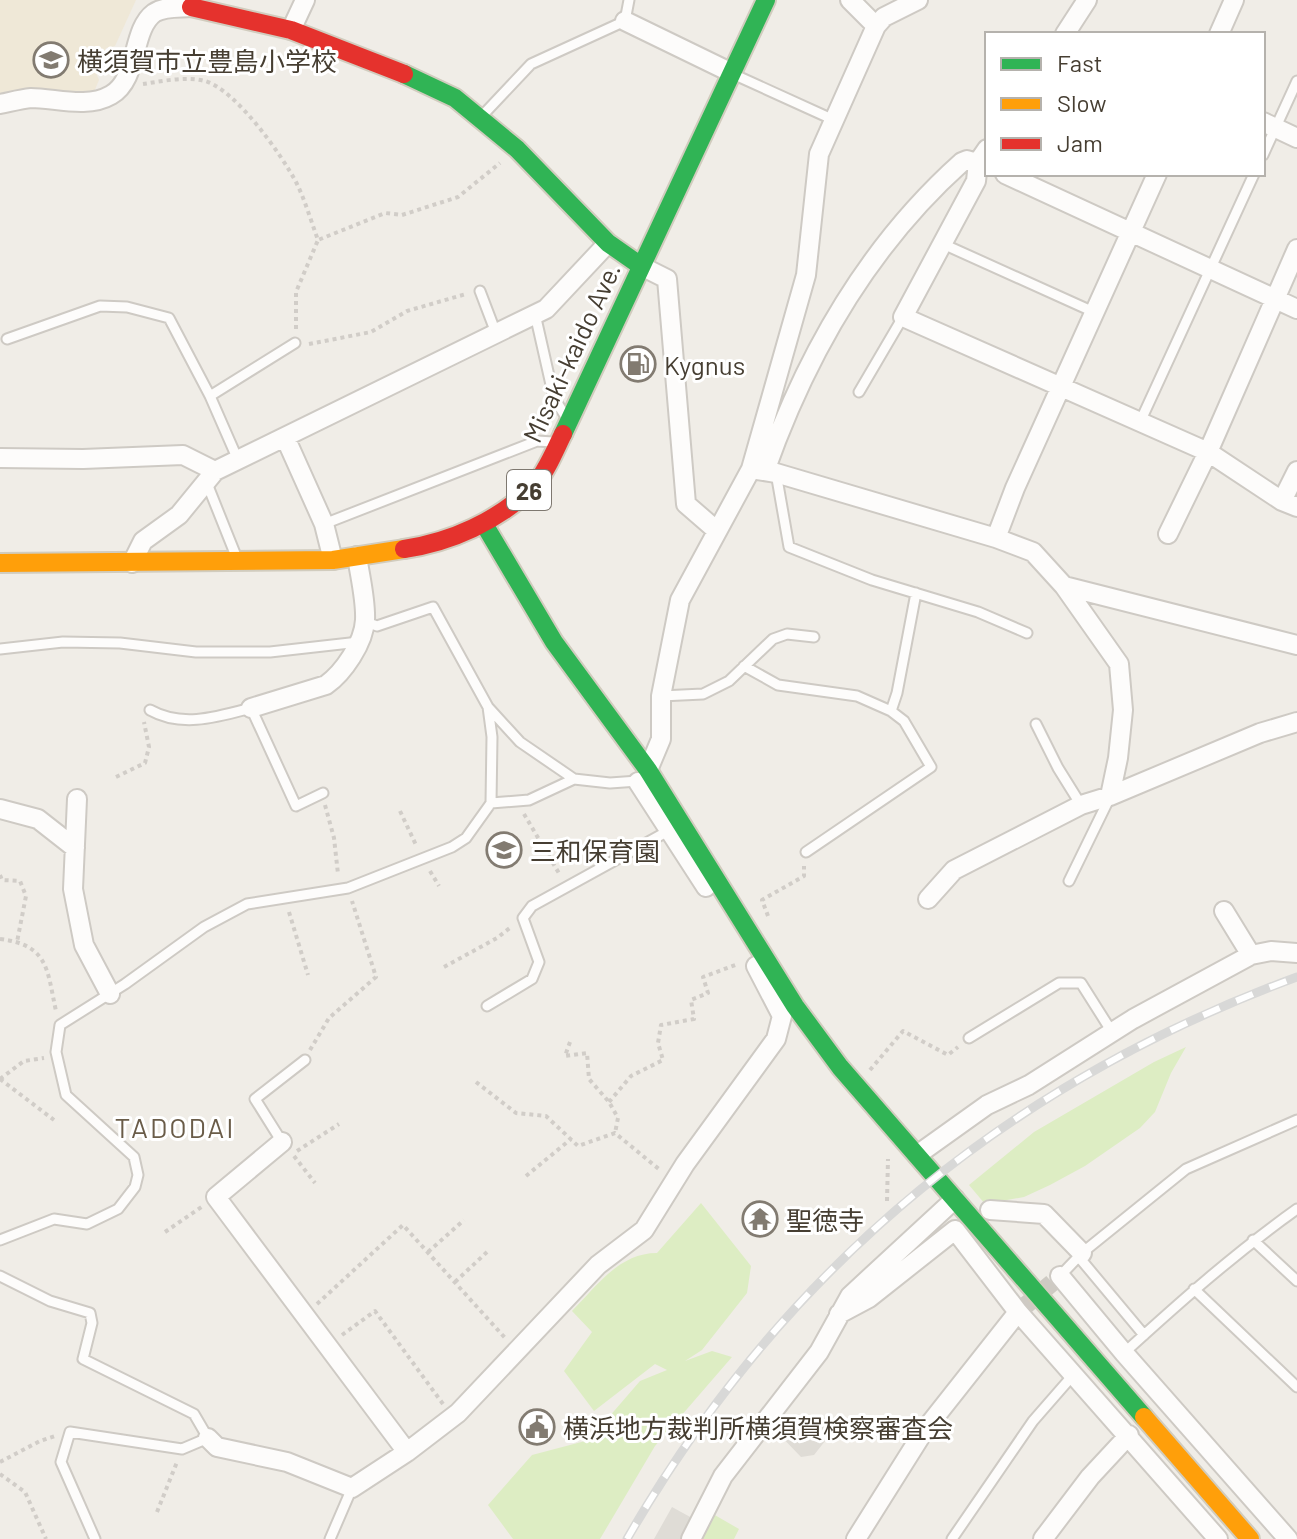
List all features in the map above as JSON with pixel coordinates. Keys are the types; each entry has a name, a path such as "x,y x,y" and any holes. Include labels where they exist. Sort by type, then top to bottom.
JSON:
{"street":[{"path":"291,30 305,0"},
{"name":"Misaki-kaido Ave.","path":"0,563 333,560 430,545 484,524 534,486 559,442 766,0"},
{"path":"850,0 876,26"},
{"path":"764,471 806,275 819,154 876,26 884,17 918,0"},
{"path":"1066,32 1087,0"},
{"path":"1220,32 1234,0"},
{"path":"0,104 32,98 68,104 109,97 127,77 153,6 166,9 191,7 291,30 380,63 455,98 517,149 608,243 641,266 667,279 686,504 716,530"},
{"path":"625,21 732,73"},
{"path":"1269,125 1297,138"},
{"path":"643,776 661,739 661,696 680,600 716,530 764,471 785,414 815,352 861,278 885,246 954,169 967,160 984,159 976,181 903,317 1208,452 1290,504 1297,471"},
{"path":"1009,176 1297,309"},
{"path":"996,538 1015,488 1156,176"},
{"path":"132,563 143,541 179,515 211,476 546,309 608,243"},
{"path":"1168,534 1208,452 1297,249"},
{"path":"285,437 324,524 333,560"},
{"path":"0,458 183,455 211,476"},
{"path":"764,471 996,538 1033,552 1064,586 1119,664 1123,710 1110,796"},
{"path":"484,524 554,642 795,1006 840,1067 1250,1539"},
{"path":"251,708 326,685 337,677 359,642 366,622 357,556"},
{"path":"1064,586 1297,645"},
{"path":"928,899 954,870 1081,805 1110,796 1260,733 1297,722"},
{"path":"208,1438 217,1447 287,1462 352,1488 407,1452 452,1417 598,1265 644,1230 674,1182 776,1039 782,1016 751,958 670,830 643,776"},
{"path":"77,799 73,889 84,945 110,994"},
{"path":"0,809 38,819 75,848"},
{"path":"1224,911 1251,955"},
{"path":"917,1155 987,1105 1029,1085 1112,1032 1251,955 1271,951 1297,953"},
{"path":"282,1142 216,1197 407,1452"},
{"path":"691,1539 723,1476 819,1352 850,1296 955,1199"},
{"path":"990,1210 1044,1214 1080,1254"},
{"path":"839,1314 869,1298 955,1230 1018,1312 1218,1539"},
{"path":"1060,1276 1288,1539"},
{"path":"856,1539 924,1431 1018,1312"},
{"path":"1043,1539 1090,1477 1129,1435"}],"lane":[{"path":"481,117 531,64 625,21 629,0"},
{"path":"732,73 834,120"},
{"path":"1265,145 1269,125 1297,81"},
{"path":"1140,422 1253,176"},
{"path":"943,244 1096,313"},
{"path":"480,291 496,333"},
{"path":"7,339 100,306 127,307 169,318 210,396 238,460"},
{"path":"535,314 554,398 569,421"},
{"path":"859,392 903,317"},
{"path":"210,396 295,343"},
{"path":"324,524 537,441 559,442"},
{"path":"764,471 789,547 872,580 978,612 1027,633"},
{"path":"211,476 238,563"},
{"path":"891,711 916,593"},
{"path":"366,622 377,626 433,607 488,707 520,742 574,779 610,783 643,776"},
{"path":"661,696 703,694 729,681 773,639 787,634 814,637"},
{"path":"0,649 63,642 120,643 196,652 270,652 359,642"},
{"path":"744,666 778,685 857,696 891,711 904,721 931,767 806,852"},
{"path":"0,1240 54,1219 87,1224 118,1209 135,1187 138,1175 134,1157 66,1095 56,1056 60,1025 110,994 204,927 247,904 344,888 423,859 466,838 491,803 492,737 488,707"},
{"path":"150,710 166,719 207,719 251,708 296,806 323,793"},
{"path":"1036,724 1081,805"},
{"path":"491,803 529,800 574,779"},
{"path":"1069,881 1110,796"},
{"path":"487,1006 532,979 539,962 523,918 532,906 670,830"},
{"path":"969,1038 1059,983 1081,983 1112,1032"},
{"path":"282,1142 255,1099 305,1060"},
{"path":"1060,1276 1080,1254 1186,1169 1297,1120"},
{"path":"1124,1353 1194,1289 1253,1240 1297,1209"},
{"path":"1253,1240 1297,1281"},
{"path":"1080,1254 1144,1335"},
{"path":"0,1276 50,1301 90,1313 92,1323 83,1359 194,1414 208,1438 182,1449 70,1432 61,1462 95,1539"},
{"path":"1194,1289 1297,1387"},
{"path":"952,1539 1033,1421 1074,1374"},
{"path":"330,1539 352,1488"}],"path":[{"path":"120,88 178,79 207,82 231,97 266,137 295,182 318,240 296,292 295,343 314,344 371,332 407,311 480,291"},
{"path":"318,240 385,213 402,215 458,197 517,149"},
{"path":"116,777 145,763 149,747 141,710 150,710"},
{"path":"305,1060 329,1018 376,977 344,888 323,793"},
{"path":"517,801 568,887"},
{"path":"400,811 423,859"},
{"path":"764,924 769,920 762,900 804,876 803,857 806,852"},
{"path":"0,875 2,880 20,881 26,896 17,942"},
{"path":"284,897 308,975"},
{"path":"444,967 497,938 523,918"},
{"path":"0,939 28,946 44,961 60,1025"},
{"path":"609,1102 631,1076 663,1060 658,1043 661,1025 694,1019 691,1000 708,993 703,977 751,958"},
{"path":"865,1075 903,1031 948,1055 959,1046"},
{"path":"570,1042 565,1056 587,1053 589,1079 618,1118 615,1133"},
{"path":"54,1120 0,1079 24,1061 56,1056"},
{"path":"476,1082 516,1113 546,1116 578,1146 615,1133"},
{"path":"315,1183 292,1154 339,1124"},
{"path":"615,1133 674,1182"},
{"path":"526,1176 571,1139"},
{"path":"165,1232 216,1197"},
{"path":"428,1252 464,1220"},
{"path":"305,1315 403,1225 516,1349"},
{"path":"455,1282 487,1252"},
{"path":"327,1346 375,1311 452,1417"},
{"path":"0,1462 40,1441 70,1432"},
{"path":"157,1512 182,1449"},
{"path":"0,1474 25,1492 46,1539"}],"shaded area":[{"name":"横須賀市立豊島小学校","path":"0,0 136,0 115,46 106,48 96,73 99,80 91,99 74,100 34,89 0,97"},
{"path":"785,1415 809,1437 826,1416 837,1426 814,1455 801,1457 774,1429"},
{"path":"672,1507 692,1518 680,1539 654,1539"}],"green space":[{"path":"1186,1047 1155,1112 1140,1128 1085,1166 1024,1197 985,1204 969,1185 1034,1132 1154,1062"},
{"path":"701,1203 751,1266 747,1293 702,1350 685,1361 712,1351 732,1357 655,1446 600,1539 513,1539 488,1505 532,1455 589,1440 640,1381 667,1370 655,1364 594,1411 564,1371 592,1332 572,1311 620,1265 643,1254 657,1253"},
{"path":"713,1514 739,1529 734,1539 698,1539"}],"tunnel":[{"path":"1018,1312 1060,1276"}],"railway":[{"path":"627,1539 688,1442 756,1353 830,1271 911,1197 998,1131 1091,1072 1191,1021 1297,977"}],"traffic: fast":[{"path":"563,434 766,0"},
{"path":"404,74 455,98 517,149 608,243 641,266"},
{"path":"484,524 554,642 648,770 795,1006 840,1067 1144,1417"}],"traffic: slow":[{"path":"0,563 333,560 404,549"},
{"path":"1144,1417 1250,1539"}],"traffic: jam":[{"path":"191,7 291,30 404,74"},
{"path":"404,549 439,541 473,528 518,500 537,483 563,434"}],"place":[{"name":"横須賀市立豊島小学校","path":"51,60"},
{"name":"Kygnus","path":"638,364"},
{"name":"三和保育園","path":"504,850"},
{"name":"聖徳寺","path":"760,1219"},
{"name":"横浜地方裁判所横須賀検察審査会","path":"537,1427"}],"district":[{"name":"TADODAI","path":"175,1127"}]}
